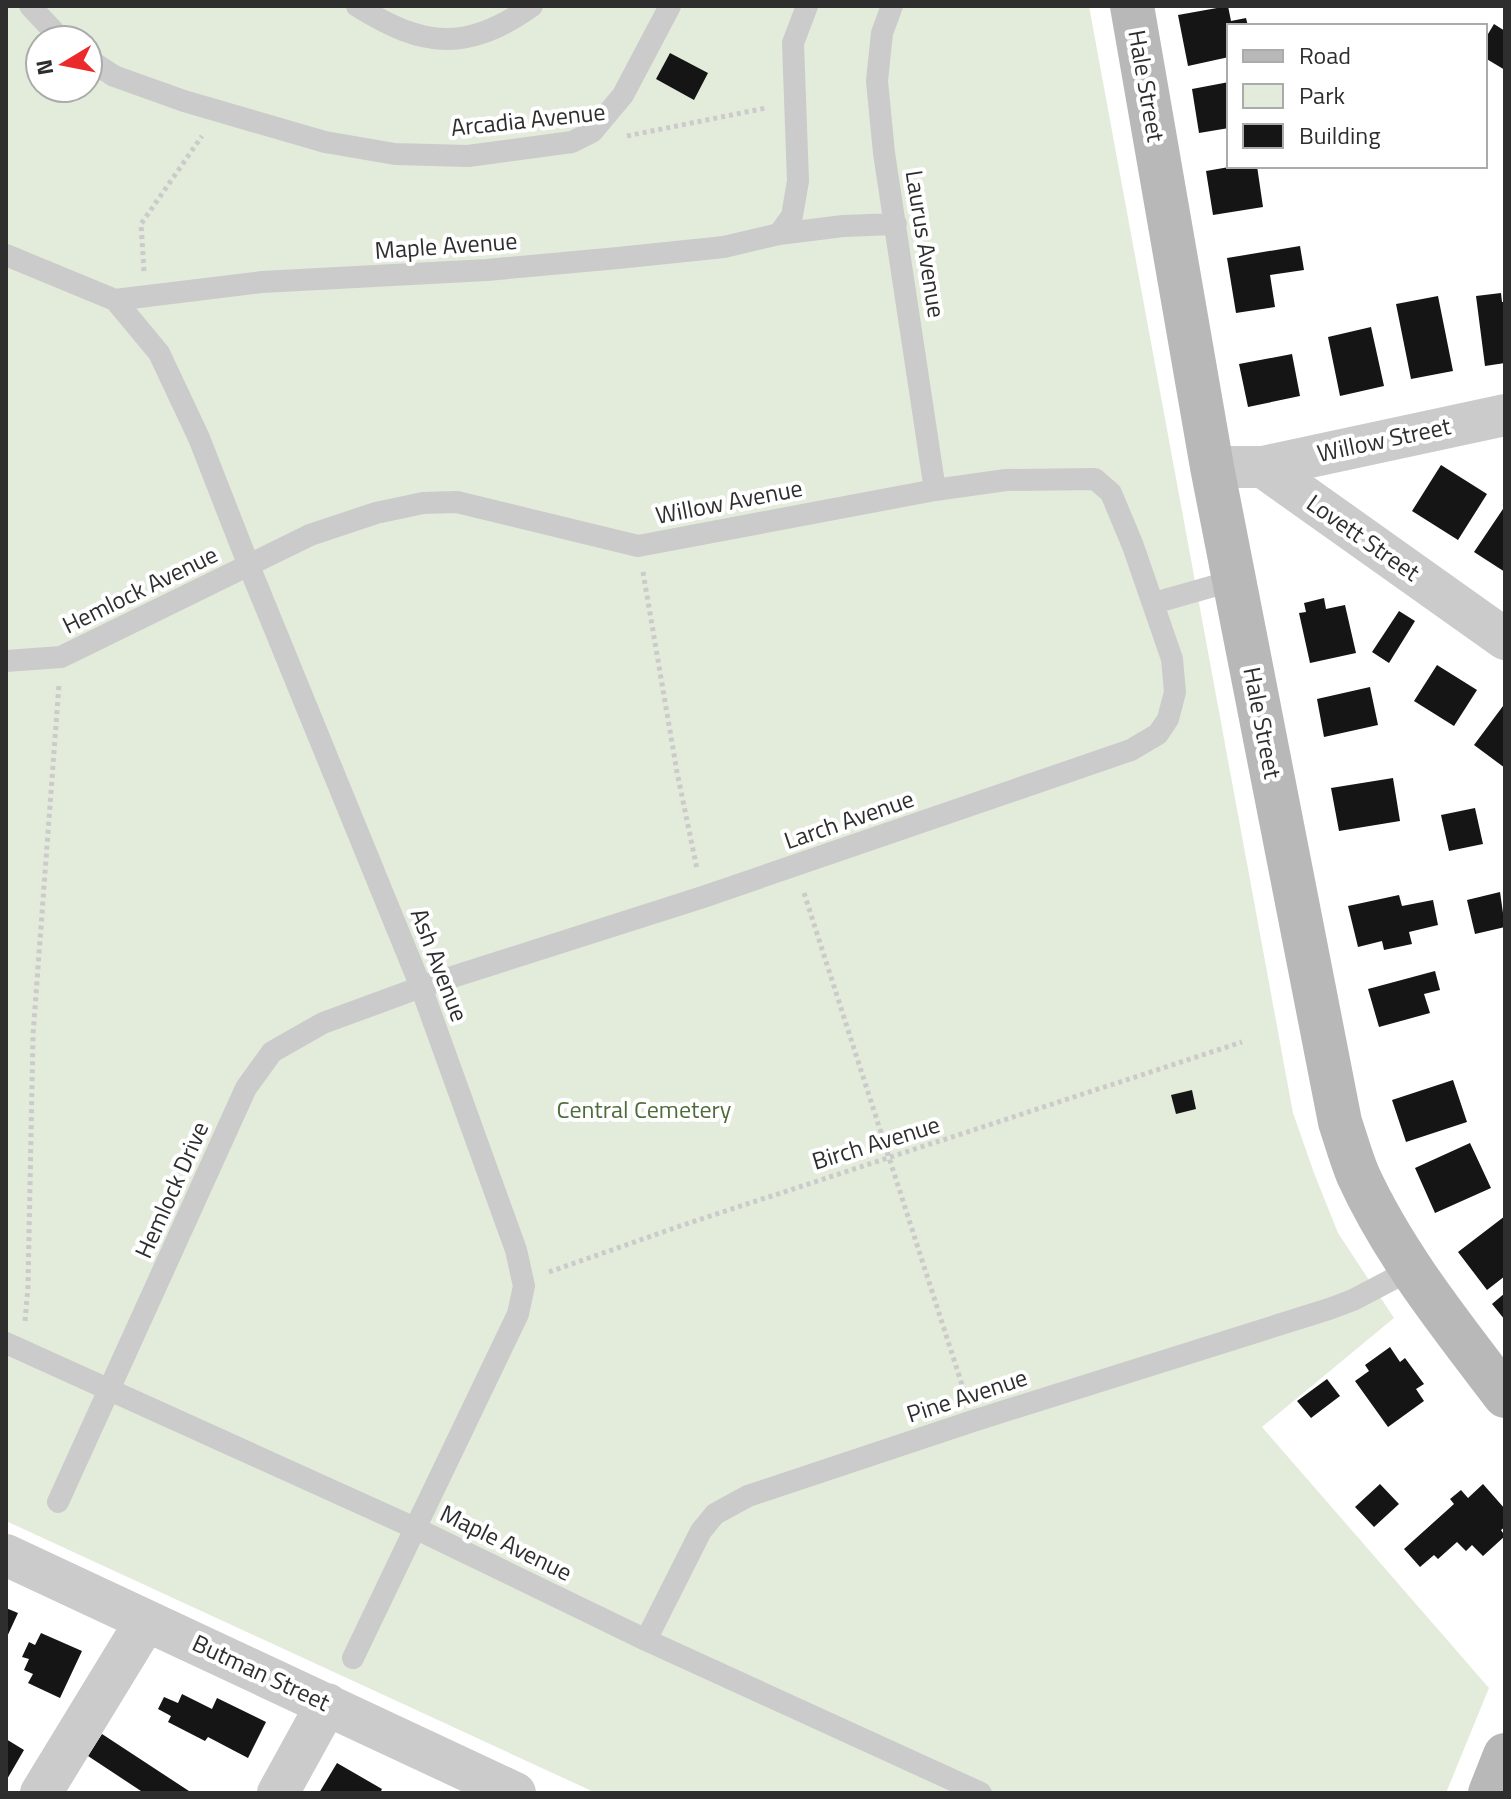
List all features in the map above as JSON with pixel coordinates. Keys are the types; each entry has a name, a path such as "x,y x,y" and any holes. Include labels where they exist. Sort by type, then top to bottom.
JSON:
{"main road":[{"name":"Hale Street","path":"1132,6 1212,467 1340,1122 1357,1173 1381,1221 1445,1318 1505,1396"},
{"path":"1490,1793 1505,1755"}],"street":[{"name":"Willow Street","path":"1263,467 1505,415"},
{"path":"1212,467 1263,467"},
{"name":"Lovett Street","path":"1263,467 1505,639"},
{"name":"Butman Street","path":"6,1555 515,1793"},
{"path":"41,1793 146,1621"},
{"path":"278,1793 327,1704"}],"lane":[{"path":"30,6 47,24"},
{"path":"357,6 385,23 434,40 471,37 508,23 532,6"},
{"path":"572,142 592,132 623,95 670,6"},
{"path":"779,234 792,216 798,181 793,43 807,6"},
{"name":"Laurus Avenue","path":"892,6 882,33 877,81 884,153 935,490"},
{"name":"Arcadia Avenue","path":"104,69 114,76 218,112 325,142 395,154 468,156 572,142"},
{"name":"Maple Avenue","path":"6,255 115,300 262,282 487,270 618,258 724,247 779,234 843,226 896,224"},
{"name":"Ash Avenue","path":"115,300 159,353 199,438 421,987 516,1250 524,1286 518,1314 353,1658"},
{"name":"Willow Avenue","path":"249,566 310,535 376,513 423,503 457,502 638,546 935,490 1006,480 1095,479 1111,493 1154,603"},
{"name":"Hemlock Avenue","path":"6,661 61,657 249,566"},
{"path":"1154,603 1235,580"},
{"name":"Larch Avenue","path":"421,987 703,897 1131,750 1158,734 1168,719 1175,692 1172,659 1154,603"},
{"name":"Hemlock Drive","path":"58,1502 246,1088 259,1066 272,1052 323,1023 421,987"},
{"name":"Pine Avenue","path":"646,1640 701,1531 715,1514 748,1496 973,1421 1329,1309 1374,1290 1412,1269"},
{"name":"Maple Avenue","path":"14,1346 417,1529 646,1640 981,1793"}],"path":[{"name":"Arcadia Avenue","path":"572,142 647,134 794,102"},
{"path":"146,296 141,224 171,185 218,112"},
{"path":"638,546 677,772 703,897"},
{"path":"14,1346 28,1287 33,1035 61,657"},
{"path":"795,866 973,1421"},
{"name":"Birch Avenue","path":"524,1286 546,1273 605,1251 1242,1042"}],"green space":[{"name":"Central Cemetery","path":"6,6 1089,6 1293,1113 1338,1233 1394,1318 1262,1427 1489,1688 1446,1793 596,1793 6,1521"}],"building":[{"path":"1228,6 1231,21 1246,18 1248,24 1227,24 1227,57 1188,66 1178,15"},
{"path":"1494,24 1505,31 1505,70 1487,59 1487,36"},
{"path":"670,53 708,73 694,100 656,79"},
{"path":"1227,82 1227,128 1199,133 1192,89"},
{"path":"1257,168 1263,207 1213,215 1206,171"},
{"path":"1300,246 1304,270 1270,275 1275,307 1236,313 1227,258"},
{"path":"1501,293 1502,302 1505,302 1505,363 1485,366 1476,296"},
{"path":"1438,296 1453,371 1411,379 1396,304"},
{"path":"1371,327 1384,386 1340,396 1328,337"},
{"path":"1292,354 1300,396 1248,407 1239,364"},
{"path":"1441,465 1487,494 1458,540 1412,511"},
{"path":"1505,506 1505,572 1474,552"},
{"path":"1324,598 1326,609 1345,605 1356,653 1310,663 1299,613 1306,612 1304,603"},
{"path":"1399,611 1415,621 1389,663 1372,652"},
{"path":"1437,665 1477,690 1454,726 1414,701"},
{"path":"1370,687 1378,725 1324,737 1317,699"},
{"path":"1503,706 1505,708 1505,768 1474,745"},
{"path":"1393,778 1400,821 1339,831 1331,788"},
{"path":"1475,808 1483,844 1449,851 1441,815"},
{"path":"1500,892 1505,927 1475,934 1467,900"},
{"path":"1399,895 1402,906 1433,900 1438,925 1409,932 1412,944 1384,950 1382,941 1358,947 1348,906"},
{"path":"1435,971 1440,990 1424,994 1430,1013 1379,1027 1368,989"},
{"path":"1453,1080 1467,1122 1406,1142 1392,1100"},
{"path":"1192,1090 1196,1109 1176,1114 1171,1095"},
{"path":"1470,1143 1491,1188 1435,1213 1415,1168"},
{"path":"1505,1216 1505,1276 1487,1290 1458,1252"},
{"path":"1505,1293 1505,1320 1492,1304"},
{"path":"1390,1347 1400,1362 1405,1358 1424,1384 1416,1389 1424,1401 1388,1427 1355,1381 1369,1371 1365,1365"},
{"path":"1327,1379 1340,1396 1311,1418 1297,1401"},
{"path":"1380,1484 1399,1504 1374,1527 1355,1507"},
{"path":"1483,1484 1505,1509 1505,1527 1501,1530 1505,1536 1483,1556 1472,1545 1466,1551 1457,1542 1438,1559 1434,1555 1420,1567 1404,1549 1454,1504 1450,1499 1461,1490 1468,1498"},
{"path":"6,1608 18,1613 6,1639"},
{"path":"41,1633 82,1651 60,1698 28,1683 33,1674 24,1670 29,1659 22,1657 29,1642 35,1645"},
{"path":"182,1694 212,1709 217,1698 266,1722 248,1758 208,1737 205,1741 168,1722 171,1716 158,1709 164,1697 178,1703"},
{"path":"102,1734 192,1793 140,1793 88,1756"},
{"path":"6,1739 24,1750 6,1781"},
{"path":"337,1763 382,1789 380,1793 319,1793"}]}
